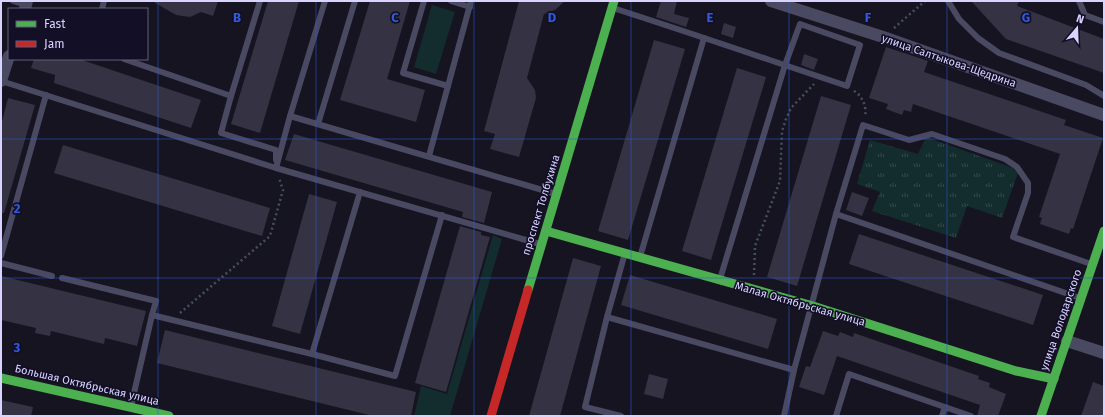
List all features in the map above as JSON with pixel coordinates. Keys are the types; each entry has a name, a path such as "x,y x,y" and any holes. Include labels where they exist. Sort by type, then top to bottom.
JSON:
{"street":[{"name":"улица Салтыкова-Щедрина","path":"771,1 883,37 1104,116"},
{"name":"проспект Толбухина","path":"491,416 613,5"},
{"path":"1,81 8,59"},
{"name":"Малая Октябрьская улица","path":"546,231 813,306 1016,371 1054,379"},
{"name":"улица Володарского","path":"1041,416 1104,231"},
{"path":"1066,341 1104,353"},
{"name":"Большая Октябрьская улица","path":"1,378 169,416"}],"lane":[{"path":"13,1 26,5"},
{"path":"260,1 221,133 276,150 276,168"},
{"path":"276,168 290,116 325,1"},
{"path":"318,124 355,1"},
{"path":"424,1 403,73 448,86"},
{"path":"430,156 471,4 451,1"},
{"path":"948,1 959,19 978,38 999,53 1086,85 1104,96"},
{"path":"1079,1 1085,15 1104,22"},
{"path":"613,5 704,38 785,65 818,77 846,86 860,45 800,24 785,65 720,280"},
{"path":"640,257 704,38"},
{"path":"127,60 231,96"},
{"path":"1,81 276,168 542,244"},
{"path":"1,256 46,95"},
{"path":"290,116 557,194"},
{"path":"784,416 794,370 813,306 836,214 863,125 909,140 932,134 1005,160 1016,167 1028,183 1028,193 1013,237 1093,264"},
{"path":"312,354 360,192"},
{"path":"836,214 1081,298"},
{"path":"152,315 174,319 395,376 442,215"},
{"path":"621,416 585,407 606,317 625,253"},
{"path":"1,263 52,276"},
{"path":"62,278 156,301 131,408"},
{"path":"606,317 794,370"},
{"path":"836,416 849,374 971,416"},
{"path":"942,416 945,407"}],"path":[{"path":"883,37 925,1"},
{"path":"750,289 755,267 753,256 755,246 780,181 782,131 791,108 811,88 818,77"},
{"path":"846,86 857,92 863,102 866,110 863,125"},
{"path":"174,319 270,236 283,190 276,168"}],"green space":[{"path":"432,5 455,12 436,74 414,67"},
{"path":"926,137 1019,170 1002,218 967,206 956,238 872,211 880,192 857,184 870,140 918,154"},
{"path":"493,235 502,239 450,416 414,416 421,386 447,394"}],"building":[{"path":"152,1 218,1 213,16 201,12 190,17 176,15"},
{"path":"268,1 299,1 260,133 231,124"},
{"path":"370,1 410,1 387,79 425,90 416,122 340,100"},
{"path":"519,1 565,1 555,10 544,14 527,78 535,90 536,98 519,157 490,149 495,134 484,131"},
{"path":"661,1 677,1 674,14 689,18 686,27 656,17"},
{"path":"971,1 1019,1 1017,6 1104,39 1104,73 1006,39"},
{"path":"724,23 736,27 733,38 721,34"},
{"path":"654,40 685,49 628,240 598,231"},
{"path":"886,47 928,61 924,72 1066,120 1064,125 1103,138 1073,229 1071,228 1069,234 1040,224 1042,218 1039,217 1060,154 913,104 911,112 904,110 902,115 886,109 888,104 869,98"},
{"path":"804,54 818,59 814,70 801,65"},
{"path":"34,60 82,60 201,100 191,128 54,83 55,75 31,68"},
{"path":"737,68 766,77 711,260 682,251"},
{"path":"821,96 851,105 797,286 767,277"},
{"path":"8,98 35,105 4,213 1,213 1,125"},
{"path":"294,134 492,192 484,223 462,217 463,212 285,160"},
{"path":"63,145 270,208 262,236 54,173"},
{"path":"852,192 869,198 862,216 846,210"},
{"path":"309,194 337,202 300,334 272,326"},
{"path":"460,226 481,232 481,235 490,237 446,392 415,383"},
{"path":"859,234 1043,295 1033,325 849,264"},
{"path":"573,258 601,266 560,416 529,416"},
{"path":"630,275 777,319 768,349 621,305"},
{"path":"1,276 146,311 137,346 105,338 104,344 51,331 50,336 35,333 36,328 1,320"},
{"path":"165,330 416,392 411,416 373,416 157,363"},
{"path":"823,331 838,336 840,332 853,337 854,333 979,376 978,379 990,383 989,387 1006,394 998,416 977,416 980,405 837,356 824,395 799,387 806,366 810,367"},
{"path":"649,374 668,379 663,399 644,394"},
{"path":"1093,382 1104,386 1104,416 1081,416"},
{"path":"1,400 33,407 31,416 1,416"}],"traffic: fast":[{"path":"528,290 614,1"},
{"path":"546,231 813,306 1016,371 1054,379"},
{"path":"1041,416 1104,231"},
{"path":"1,378 169,416"}],"traffic: jam":[{"path":"491,416 528,290"}]}
